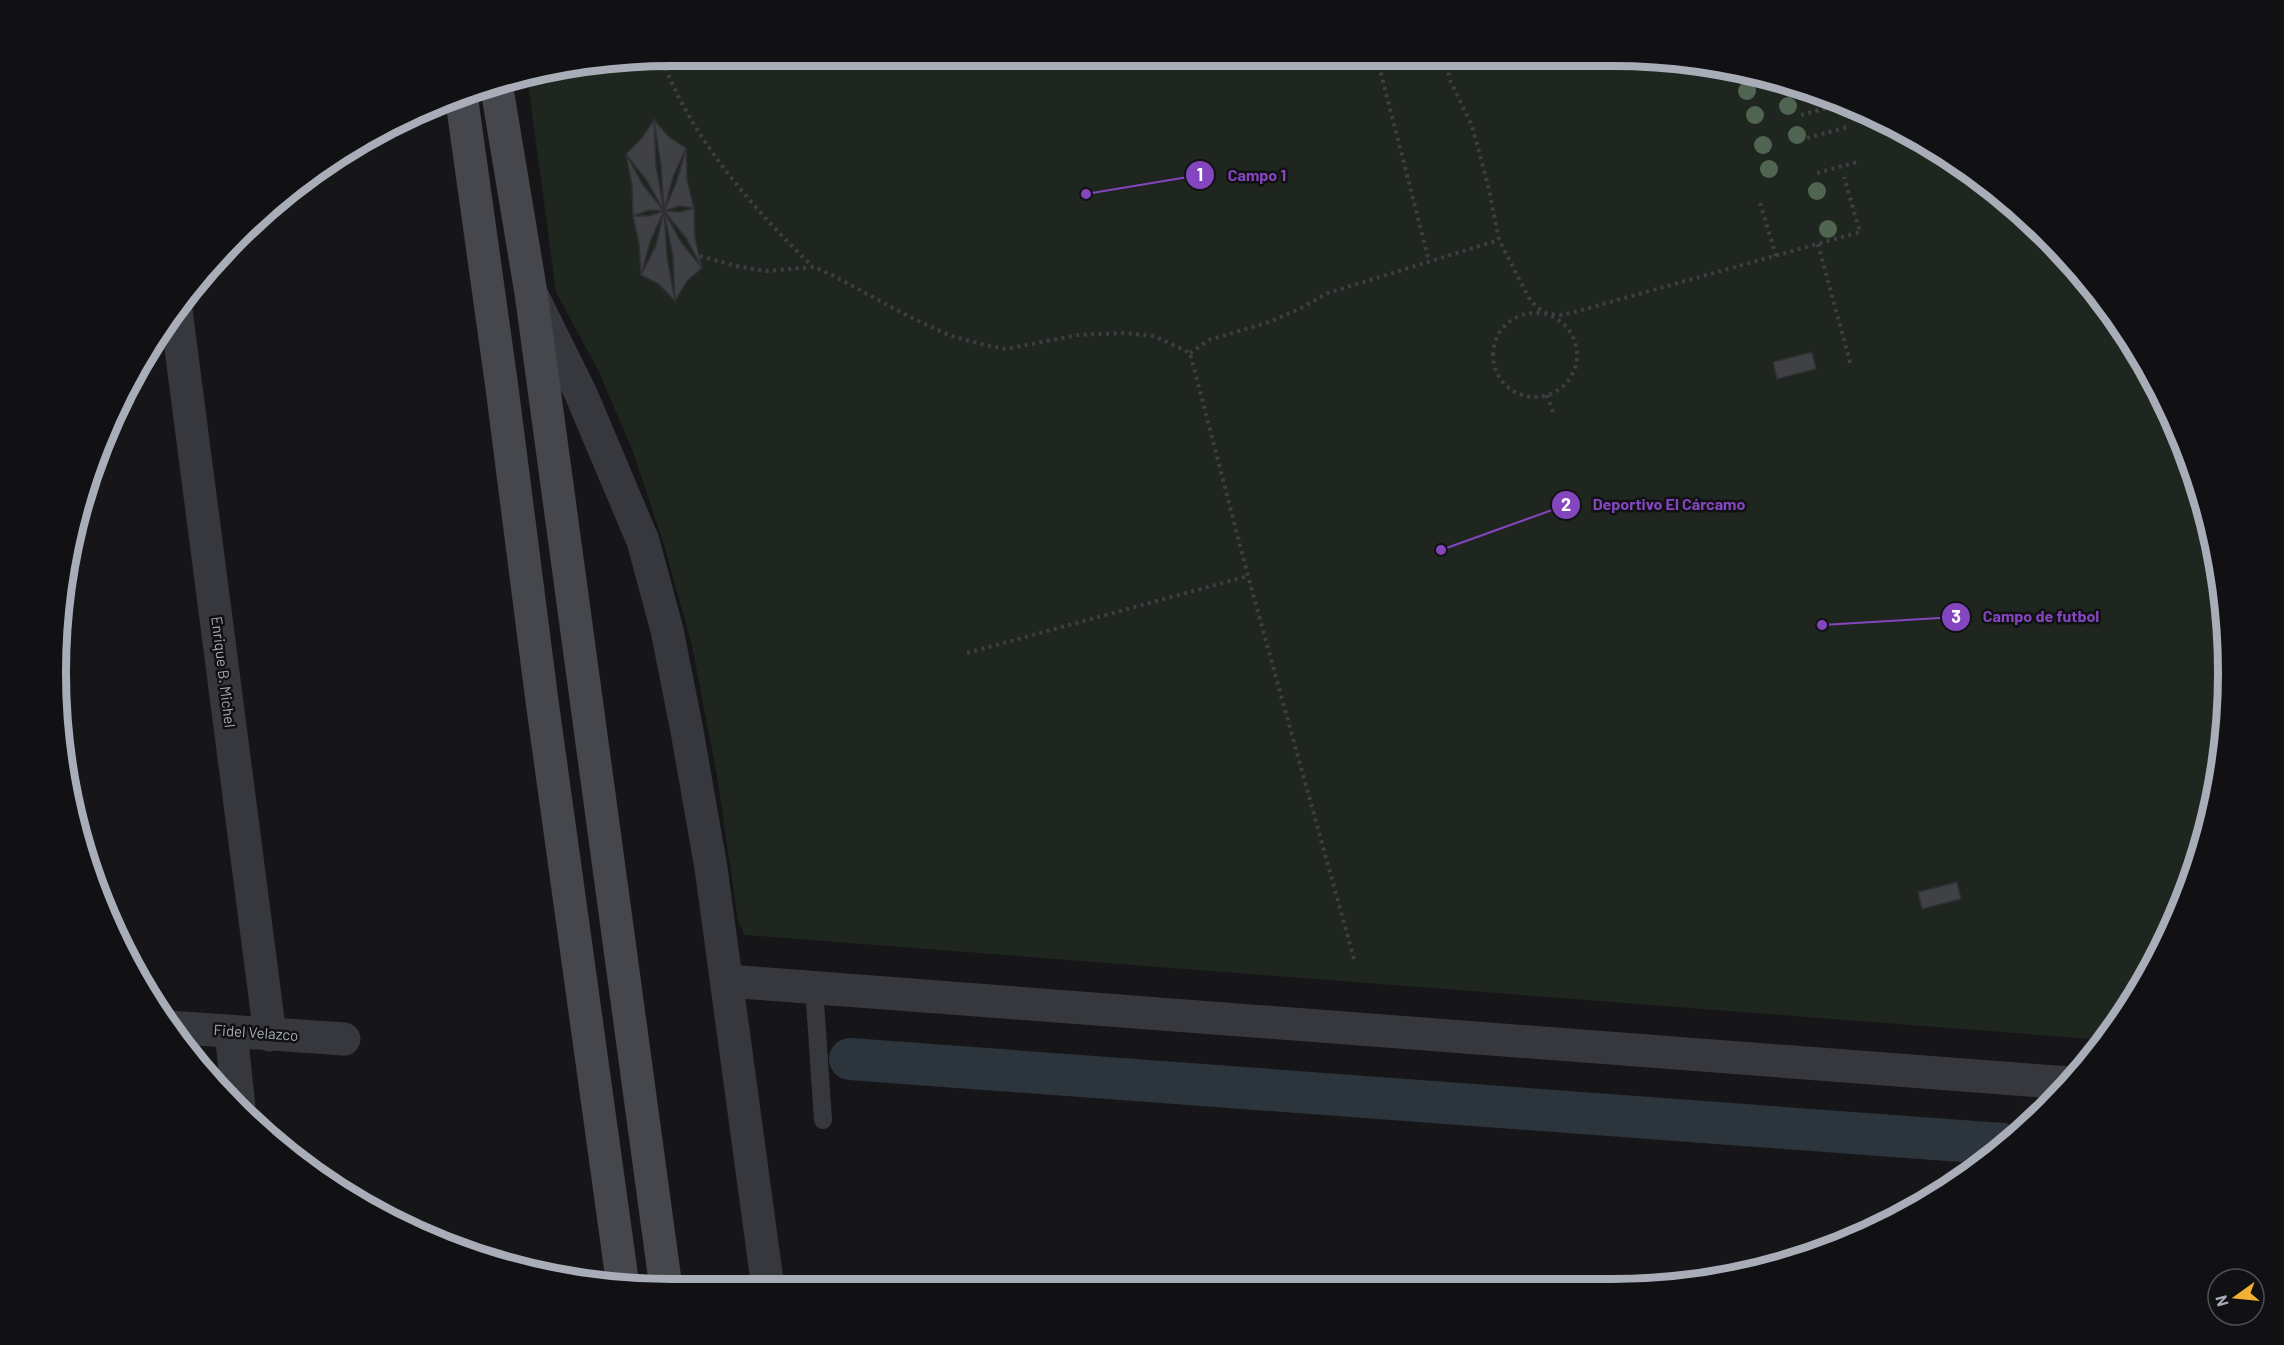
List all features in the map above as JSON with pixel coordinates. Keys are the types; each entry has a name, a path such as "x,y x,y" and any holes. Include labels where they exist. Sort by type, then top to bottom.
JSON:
{"main road":[{"path":"498,92 531,293 665,1279"},
{"path":"462,104 502,388 543,712 622,1277"}],"street":[{"path":"531,293 581,394 643,541 666,630 687,731 711,868 767,1279"},
{"name":"Enrique B. Michel","path":"178,322 270,1035"},
{"path":"727,981 2058,1082"},
{"name":"Fidel Velazco","path":"181,1028 344,1039"},
{"path":"231,1032 238,1094"}],"lane":[{"path":"814,987 824,1120"}],"path":[{"path":"665,66 685,108 728,172 790,244 814,267 940,331 985,345 1005,349 1078,334 1125,333 1154,336 1190,353"},
{"path":"1379,66 1429,261"},
{"path":"1447,66 1450,80 1472,126 1488,184 1499,240 1530,300 1538,308 1548,314 1561,321 1570,331 1576,345 1577,359 1573,373 1566,384 1547,395 1528,397 1515,393 1504,385 1496,373 1492,360 1493,346 1498,333 1507,322 1534,311 1548,314 1560,315 1571,314 1860,232 1844,177"},
{"path":"1801,115 1830,107"},
{"path":"1807,138 1847,127"},
{"path":"1816,173 1857,162"},
{"path":"1760,203 1776,256"},
{"path":"1190,353 1209,340 1269,322 1328,293 1499,240"},
{"path":"1818,244 1851,366"},
{"path":"700,256 766,271 814,267"},
{"path":"1190,353 1248,576 1354,958"},
{"path":"1547,395 1554,415"},
{"path":"967,653 1248,576"}],"shaded area":[{"path":"672,66 1612,66 1691,71 1730,78 1806,98 1844,112 1915,147 1981,191 2011,217 2040,244 2093,303 2137,369 2155,404 2172,440 2197,516 2213,593 2217,633 2217,712 2213,752 2206,791 2186,867 2172,905 2137,976 2095,1039 745,935 738,921 717,776 692,646 665,548 633,452 599,372 556,292 528,84 593,71"}],"building":[{"path":"654,120 656,166 664,211 647,181 626,154 641,139"},
{"path":"654,120 669,137 686,148 673,177 664,211 661,166"},
{"path":"686,148 687,180 694,208 680,206 664,211 677,181"},
{"path":"626,154 643,185 664,211 649,210 633,216 632,185"},
{"path":"694,208 695,238 702,268 686,238 664,211 680,212"},
{"path":"664,211 650,242 641,275 639,243 633,216 649,216"},
{"path":"664,211 667,257 675,301 659,284 641,275 656,245"},
{"path":"664,211 681,242 702,268 687,281 675,301 673,256"},
{"path":"1812,352 1816,369 1777,379 1773,362"},
{"path":"1957,882 1961,899 1922,909 1918,892"}],"waterway":[{"path":"850,1059 1993,1143"}],"place":[{"name":"Campo 1","path":"1086,194"},
{"name":"Deportivo El Cárcamo","path":"1441,550"},
{"name":"Campo de futbol","path":"1822,625"}]}
